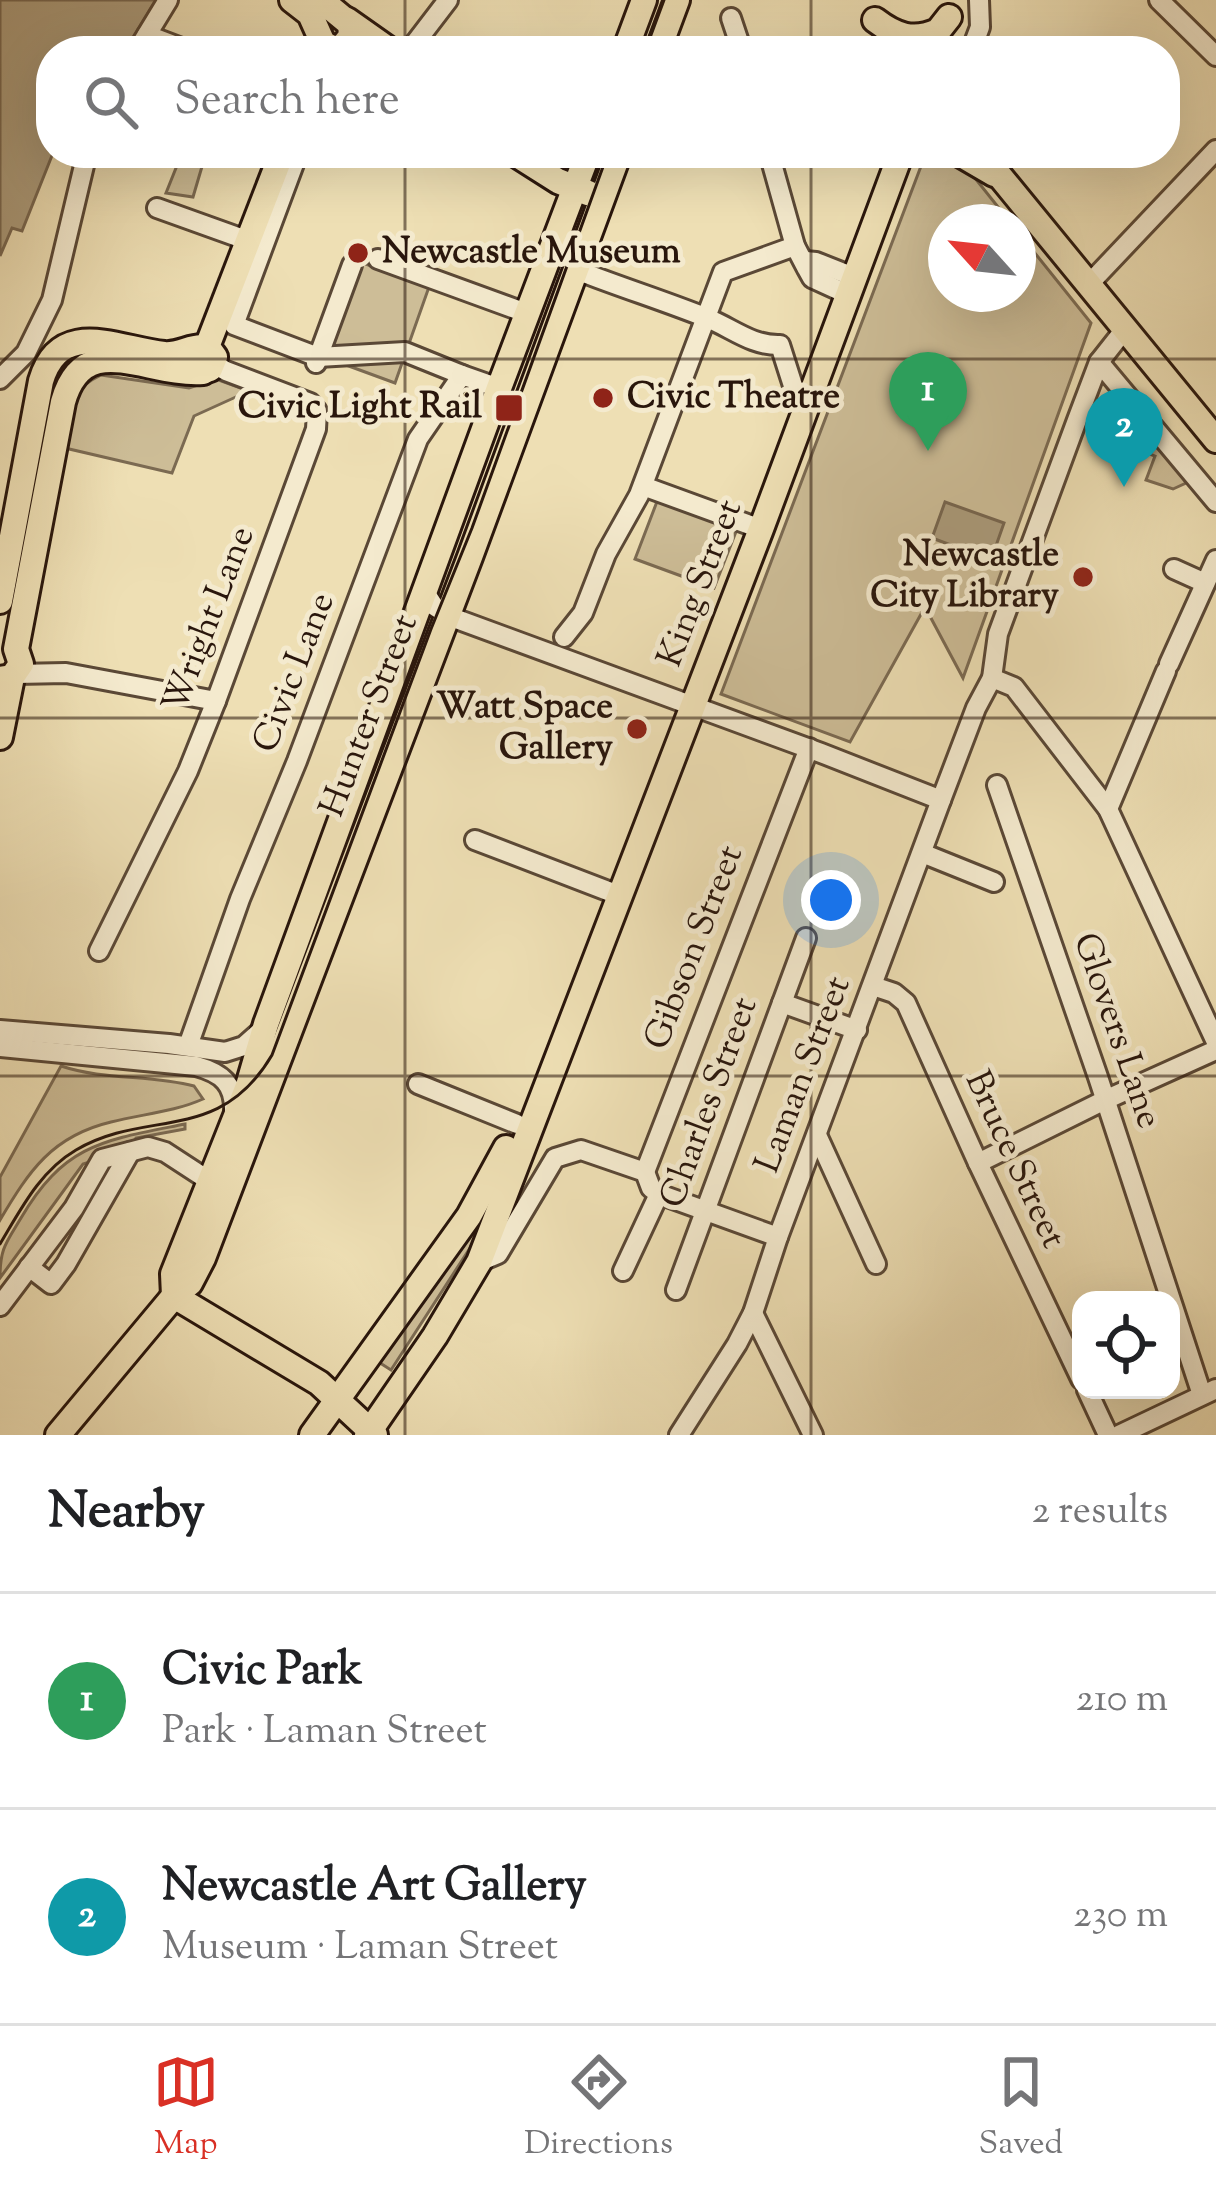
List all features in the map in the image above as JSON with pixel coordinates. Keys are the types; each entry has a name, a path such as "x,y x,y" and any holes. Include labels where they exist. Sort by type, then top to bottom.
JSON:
{"main road":[{"path":"292,0 310,14 324,36"},
{"path":"321,0 370,36"},
{"path":"631,36 644,0"},
{"path":"664,36 677,0"},
{"path":"925,36 938,32 948,8"},
{"path":"867,10 906,36"},
{"path":"867,10 888,36"},
{"path":"327,36 322,20 334,14 345,18"},
{"path":"0,737 9,664 68,384 92,361 173,371 205,358 276,168"},
{"path":"538,168 602,198"},
{"name":"Hunter Street","path":"174,1296 173,1274 250,1082 266,1024 582,168"},
{"name":"Hunter Street","path":"62,1433 174,1296 190,1283 202,1258 613,168"},
{"name":"King Street","path":"371,1433 479,1262 898,168"},
{"path":"984,168 1001,178"},
{"path":"993,168 1216,440"},
{"path":"0,601 41,381 50,358 79,341 205,358"},
{"name":"King Street","path":"312,1435 469,1216 564,1040"},
{"path":"174,1296 319,1383 371,1433"}],"street":[{"path":"146,36 168,0"},
{"path":"421,36 448,0"},
{"path":"977,36 979,0"},
{"path":"1159,0 1216,56"},
{"path":"1089,284 1216,150"},
{"path":"0,379 26,353 52,300 83,168"},
{"path":"292,168 234,326 316,362 405,352 458,381 499,388"},
{"path":"773,168 795,252 850,286"},
{"path":"158,208 249,241"},
{"path":"564,637 583,613 606,554 643,486 723,272 795,252"},
{"path":"378,259 518,310"},
{"path":"316,362 352,265"},
{"path":"586,274 706,316 747,339 780,345 795,392"},
{"name":"Laman Street","path":"679,1435 753,1312 940,800 992,679 998,634 1097,369 1125,329"},
{"name":"Wright Lane","path":"99,951 157,838 216,701 309,450 317,416 306,400 226,371 205,358"},
{"path":"1097,369 1124,409 1124,422"},
{"path":"1097,369 1216,502"},
{"name":"Civic Lane","path":"189,1043 418,439 458,381"},
{"path":"643,486 760,530"},
{"path":"1108,809 1216,560"},
{"path":"1174,569 1205,583"},
{"path":"425,592 447,615 940,800"},
{"path":"9,664 216,701"},
{"path":"978,1163 1216,1046 1108,809 1014,687 992,679"},
{"name":"Gibson Street","path":"645,1172 809,748"},
{"name":"Glovers Lane","path":"997,785 1209,1392"},
{"path":"475,841 621,896"},
{"path":"922,853 994,882"},
{"name":"Charles Street","path":"676,1290 806,938"},
{"name":"Bruce Street","path":"873,986 906,1003 1072,1359"},
{"path":"782,1003 857,1030"},
{"path":"0,1030 189,1043 220,1052 236,1050 256,1038 266,1024"},
{"path":"0,1047 208,1069 225,1079 232,1090 231,1129"},
{"path":"418,1084 517,1124"},
{"path":"817,1135 876,1264"},
{"path":"0,1306 74,1208 102,1159 148,1147 165,1152 211,1182"},
{"path":"479,1262 498,1254 555,1158 581,1150 645,1172 659,1194 778,1237"},
{"path":"29,1267 52,1284 130,1152"},
{"path":"623,1271 659,1194"},
{"path":"753,1312 813,1435"},
{"path":"1119,1435 1209,1392"},
{"path":"1091,1399 1108,1435"}],"shaded area":[{"path":"0,0 156,0 134,36 36,36 36,168 47,168 22,231 12,228 0,256"},
{"path":"176,168 202,168 193,197 166,193"},
{"path":"920,168 967,168 996,204 928,204 928,312 1036,312 1036,254 1091,323 963,678 925,607 850,742 721,694"},
{"path":"363,263 429,287 395,383 327,358"},
{"path":"101,375 189,388 216,379 249,391 194,416 172,473 65,448 75,396"},
{"path":"1144,426 1186,483 1173,489 1146,480 1155,456 1142,451"},
{"path":"658,499 737,529 714,588 635,559"},
{"path":"945,502 1004,523 991,560 932,538"},
{"path":"61,1066 194,1086 203,1099 73,1136 32,1171 0,1220 0,1177"},
{"path":"185,1124 185,1129 136,1138 83,1164 0,1278 11,1234 54,1174 110,1141"},
{"path":"523,1130 470,1248 391,1370 377,1361"}],"tram line":[{"path":"651,36 664,0"},
{"path":"0,1244 32,1192 63,1159 103,1138 205,1114 251,1083 272,1055 603,168"}],"place":[{"name":"Newcastle Museum","path":"358,253"},
{"name":"Civic Theatre","path":"603,398"},
{"name":"Civic Light Rail","path":"509,408"},
{"name":"Civic Park","path":"928,451"},
{"name":"Newcastle Art Gallery","path":"1124,487"},
{"name":"Newcastle City Library","path":"1083,577"},
{"name":"Watt Space Gallery","path":"637,729"}]}
